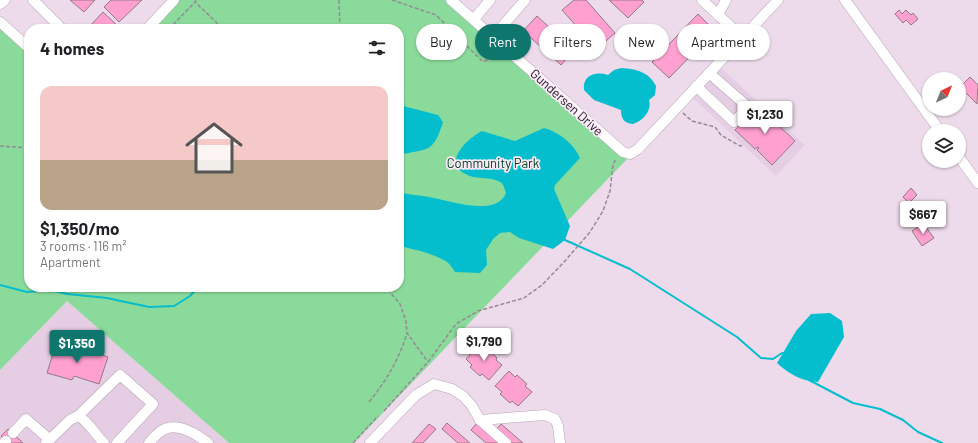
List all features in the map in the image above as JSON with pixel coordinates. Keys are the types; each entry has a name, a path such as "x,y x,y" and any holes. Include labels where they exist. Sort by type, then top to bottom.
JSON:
{"street":[{"path":"0,4 5,0"},
{"path":"33,0 57,24"},
{"path":"152,24 174,0"},
{"name":"Gundersen Drive","path":"451,0 478,24"},
{"path":"474,20 490,0"},
{"path":"504,24 525,0"},
{"path":"702,0 728,24"},
{"path":"718,14 726,0"},
{"path":"755,24 778,0"},
{"path":"845,0 935,124"},
{"path":"0,22 24,44"},
{"name":"Gundersen Drive","path":"519,60 623,152 630,154 638,149 696,86"},
{"path":"709,72 748,107 734,122 696,86 709,72 720,60"},
{"path":"966,166 978,182"},
{"path":"8,439 26,419 48,442 70,420 78,416 120,375 153,404 117,443"},
{"path":"370,443 416,394 434,384 452,389 464,396 480,420 506,443"},
{"path":"480,420 545,415 555,419 558,426 560,443"},
{"path":"78,416 85,419 96,435 104,443"},
{"path":"149,443 160,431 176,426 198,435 208,443"}],"path":[{"path":"340,0 340,24"},
{"path":"392,0 436,15 444,20 468,49 475,55"},
{"path":"174,24 195,1 217,24"},
{"path":"681,110 692,121 715,127 721,135 740,146 743,144"},
{"path":"0,146 24,148"},
{"path":"384,410 428,362 456,324 478,311 524,298 533,292 582,242 598,220 605,206 612,183 612,165 618,156"},
{"path":"369,402 391,372 407,333 406,321 400,304 390,292"},
{"path":"407,333 428,362"},
{"path":"353,443 378,416"}],"shaded area":[{"path":"721,68 805,145 776,176 691,96"},
{"path":"67,301 229,443 0,443 0,370"}],"green space":[{"name":"Community Park","path":"177,0 449,0 476,24 475,60 516,60 627,159 354,443 229,443 67,301 0,370 0,22 24,44 24,292 404,292 404,24 155,24"}],"water":[{"path":"621,68 632,69 646,74 656,86 655,95 649,100 650,104 648,112 637,123 627,123 622,116 621,110 594,100 584,90 585,81 591,75 608,75 614,70"},
{"path":"404,106 438,115 443,122 436,140 432,145 423,150 404,154"},
{"path":"544,128 555,132 570,143 580,158 555,185 554,189 570,226 565,240 553,249 519,238 510,232 500,233 493,239 486,250 487,265 480,273 455,272 447,262 442,259 424,252 404,247 404,193 471,206 493,205 501,200 506,193 503,184 488,178 473,177 461,171 457,166 456,159 458,153 469,140 482,131 515,141"},
{"path":"830,313 842,321 844,337 818,382 806,380 796,376 777,363 796,331 811,314"}],"building":[{"path":"70,0 95,0 84,12"},
{"path":"111,0 142,0 119,22 104,7"},
{"path":"574,0 586,0 614,32 614,34 606,41 606,24 575,24 562,10"},
{"path":"609,0 642,0 644,2 628,18"},
{"path":"899,10 902,14 906,10 911,15 913,13 918,19 911,25 906,20 903,23 895,14"},
{"path":"103,12 116,24 92,24"},
{"path":"698,14 708,24 688,24"},
{"path":"537,16 546,24 539,24 539,45 531,38 531,24 530,24"},
{"path":"677,36 677,60 687,60 669,78 652,62 654,60 669,60 669,44"},
{"path":"555,60 565,60 561,65"},
{"path":"970,77 978,85 977,104 966,93 966,81"},
{"path":"758,106 795,141 772,165 757,150 759,148 758,147 755,149 735,130"},
{"path":"911,188 917,195 909,203 903,197"},
{"path":"923,223 934,238 922,246 912,231"},
{"path":"56,344 75,349 77,346 108,357 99,384 74,376 72,380 47,373"},
{"path":"479,345 485,350 487,348 502,365 489,380 482,374 480,376 470,367 472,365 466,359"},
{"path":"509,371 515,377 517,375 527,384 525,386 532,392 518,406 512,401 510,403 500,394 502,392 495,386"},
{"path":"447,423 470,443 458,443 442,429"},
{"path":"477,423 499,443 486,443 471,430"},
{"path":"429,424 436,429 423,443 412,443"},
{"path":"501,424 523,443 510,443 496,430"},
{"path":"8,429 23,443 9,443 1,436"}],"waterway":[{"path":"565,240 630,269 737,337 761,358 773,359 782,353 786,354"},
{"path":"0,285 24,291"},
{"path":"59,292 107,298 149,307 174,306 194,292"},
{"path":"809,380 853,403 880,409 903,420 918,432 942,443"}]}
